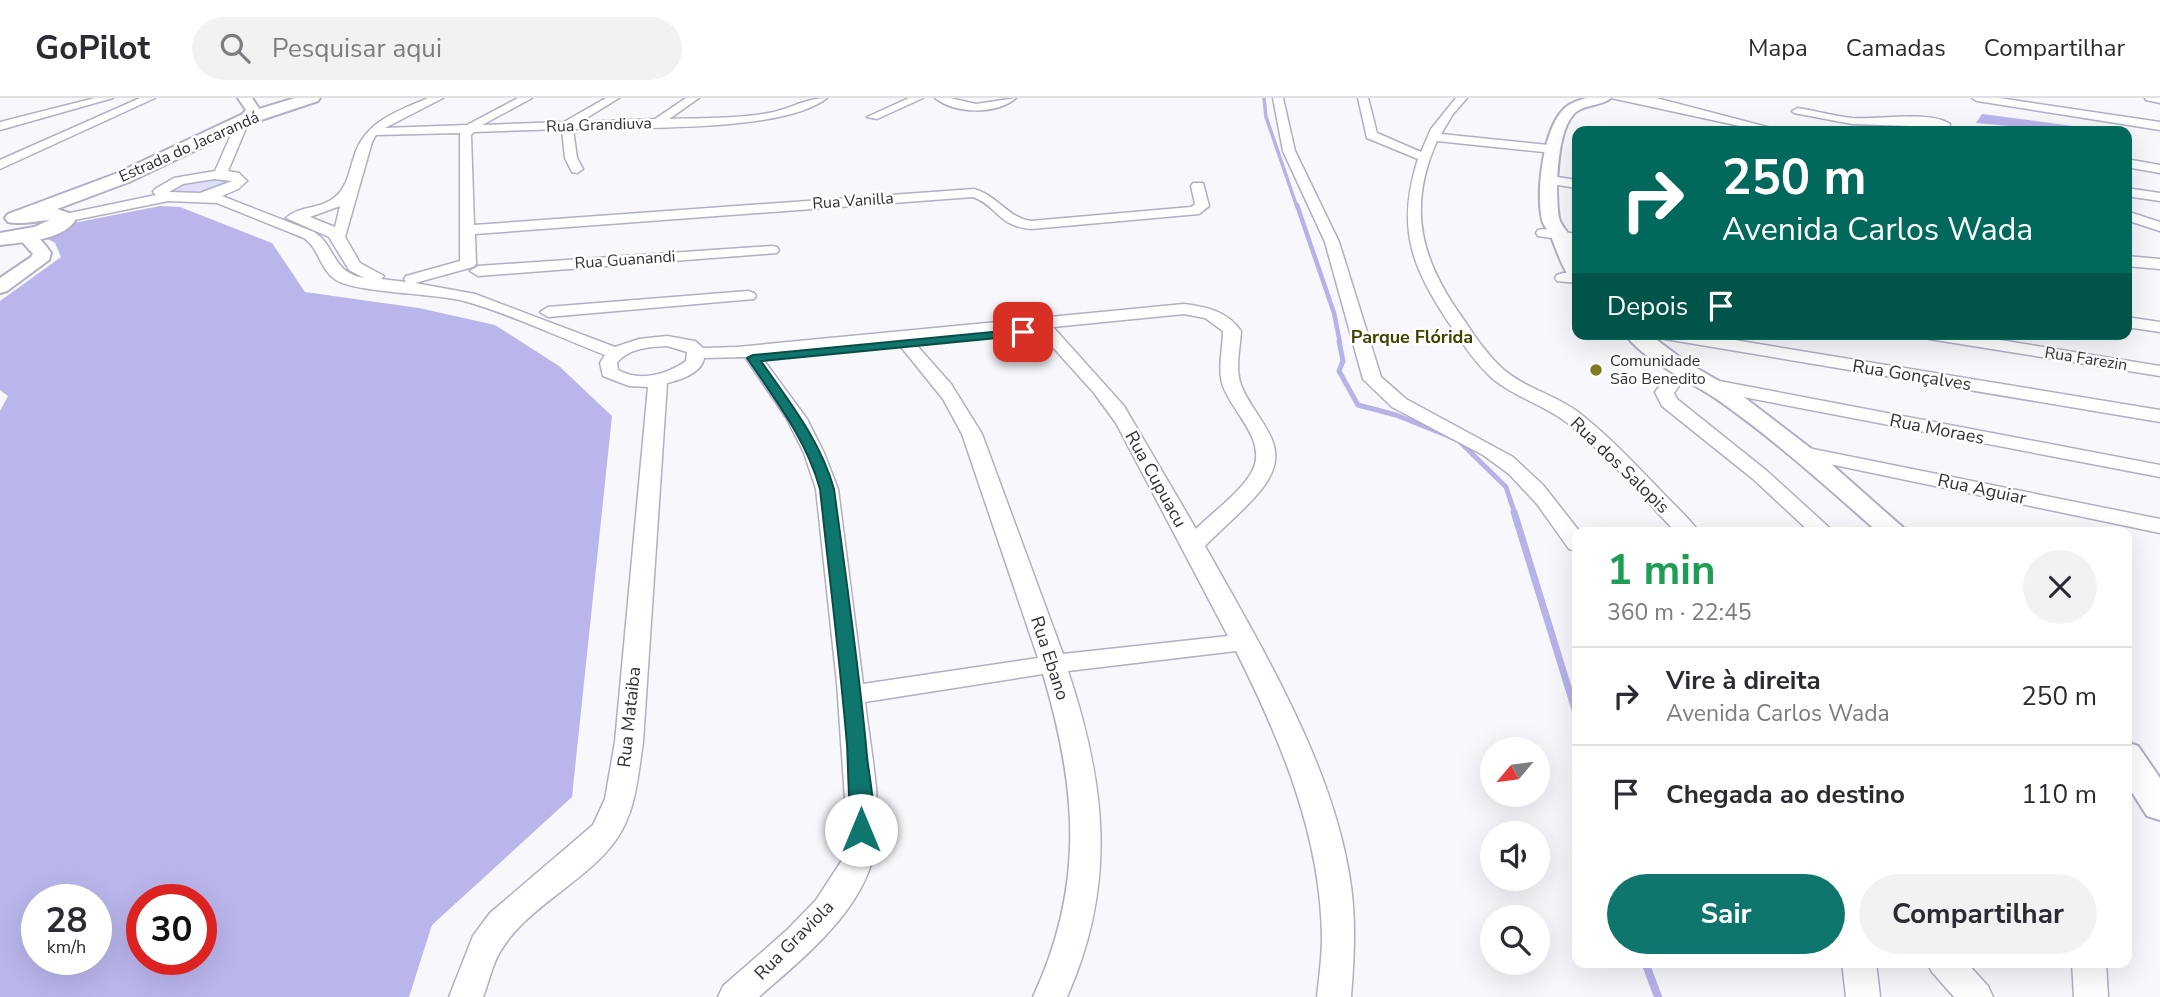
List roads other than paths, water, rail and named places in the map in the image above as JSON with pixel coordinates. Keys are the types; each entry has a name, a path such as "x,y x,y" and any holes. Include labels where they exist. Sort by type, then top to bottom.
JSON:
{"main road":[{"name":"Estrada do Jacarandá","path":"0,239 14,226 52,229 65,221 64,210 121,178 243,121 312,98"}],"street":[{"path":"0,126 108,98"},
{"path":"0,165 91,122 150,98"},
{"path":"247,98 253,110 243,121 220,172 237,194 315,238 331,266 342,277 359,282 428,289 469,297 616,353"},
{"path":"338,237 367,138 372,132 438,98"},
{"path":"488,292 473,267 464,139 469,129 527,98"},
{"path":"577,169 571,158 568,126 583,114 614,98"},
{"path":"658,123 673,110 694,98"},
{"name":"Rua Grandiuva","path":"372,132 755,120 822,98"},
{"path":"873,117 918,98"},
{"path":"940,98 978,113 1011,98"},
{"path":"1278,98 1289,151 1332,242 1348,288 1372,379 1379,388 1401,402 1508,462 1545,501 1572,537"},
{"path":"1363,98 1371,135 1423,157"},
{"name":"Rua dos Salopis","path":"1462,98 1447,114 1423,157 1415,197 1418,251 1426,275 1491,367 1511,382 1560,407 1583,426 1683,527"},
{"path":"1572,277 1545,245 1558,232 1550,180 1554,149 1563,120 1569,112 1584,103 1604,98"},
{"path":"1616,98 1660,104 1744,126"},
{"path":"1647,98 1660,104"},
{"path":"1977,98 2160,126"},
{"path":"2058,98 2147,111"},
{"path":"2150,98 2160,100"},
{"path":"12,111 58,111"},
{"path":"1798,111 1864,122 1937,122 1944,126"},
{"path":"1433,137 1554,149"},
{"path":"204,140 226,143 233,147"},
{"path":"2132,164 2160,169"},
{"path":"167,197 160,192 169,185 202,176 228,182"},
{"path":"1550,180 1572,183"},
{"path":"194,198 228,182"},
{"name":"Rua Vanilla","path":"469,230 974,193 993,201 1005,219 1017,225 1031,225 1194,212 1202,206 1198,186"},
{"path":"290,222 337,203 351,189"},
{"path":"2132,193 2160,200"},
{"path":"64,210 167,197 219,199 290,222 313,223 338,214 348,205"},
{"path":"2132,204 2160,200"},
{"path":"2132,217 2160,227"},
{"path":"313,223 338,237 350,262 360,272 488,292 634,345"},
{"path":"0,287 40,260 42,253 14,226"},
{"name":"Rua Guanandi","path":"412,279 473,267 772,250"},
{"path":"2132,262 2160,264"},
{"path":"548,312 748,296"},
{"path":"592,329 605,315 637,305"},
{"path":"695,358 753,358 1191,314"},
{"path":"695,358 689,345 653,341 616,353 607,366 615,377 627,380 658,380 686,370 695,358 737,352 1191,314 1222,321 1231,331 1228,363 1232,387 1268,450 1266,466 1247,492 1193,545"},
{"path":"2132,323 2160,327"},
{"name":"Rua Cupuacu","path":"1047,330 1099,384 1119,412 1244,642 1293,745 1320,814 1333,871 1339,938 1334,997"},
{"path":"1627,340 1812,460 1888,527"},
{"path":"1642,340 1694,382"},
{"name":"Rua Gonçalves","path":"1701,340 2160,416"},
{"name":"Rua Farezin","path":"1966,340 2160,371"},
{"name":"Rua Ebano","path":"905,343 951,396 964,418 1053,664 1074,734 1086,798 1086,864 1076,929 1050,997"},
{"name":"Rua Graviola","path":"735,997 817,922 841,892 853,871 859,850 862,810 852,695 827,489 819,461 788,405 753,358"},
{"name":"Rua Mataiba","path":"466,997 485,946 502,923 605,832 620,799 629,742 658,380"},
{"path":"1694,382 1664,392 1669,402 1818,527"},
{"name":"Rua Moraes","path":"1694,382 2160,471"},
{"name":"Rua Aguiar","path":"1812,460 2160,526"},
{"path":"852,695 1053,664 1244,642"},
{"path":"2132,764 2160,806"},
{"path":"1860,968 1863,997"},
{"path":"1949,968 1976,997"},
{"path":"2089,968 2091,997"}],"waterway":[{"path":"1264,98 1266,117 1297,207"},
{"path":"1297,205 1334,313 1340,343"},
{"path":"1339,341 1343,361 1339,371 1358,405 1396,415 1458,440 1506,487 1515,514"},
{"path":"1514,512 1572,700"},
{"path":"1647,968 1658,997"}],"place":[{"name":"Comunidade São Benedito","path":"1596,370"}],"district":[{"name":"Parque Flórida","path":"1412,337"}]}
